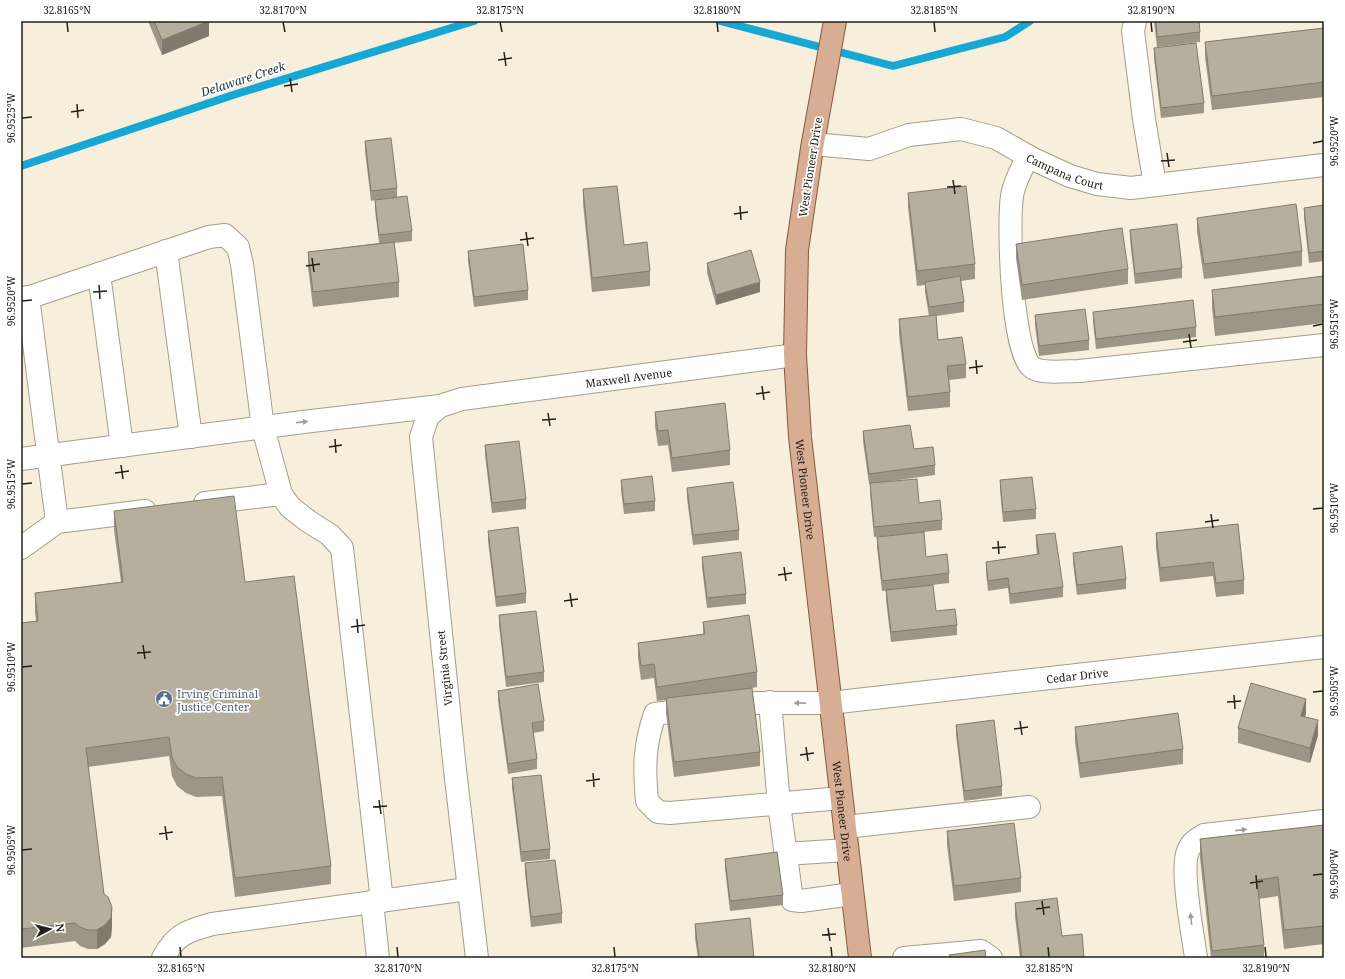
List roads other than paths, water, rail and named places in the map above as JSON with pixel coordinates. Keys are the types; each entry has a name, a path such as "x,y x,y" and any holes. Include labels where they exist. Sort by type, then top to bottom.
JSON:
{"main road":[{"name":"West Pioneer Drive","path":"835,21 813,144 797,250 795,355 800,437 860,958"}],"street":[{"path":"1135,21 1133,31 1154,186"},
{"name":"Campana Court","path":"813,144 869,149 909,135 961,129 996,138 1028,156 1070,176 1097,184 1131,188 1324,165"},
{"path":"1028,156 1015,184 1012,196 1010,226 1012,287 1019,340 1026,361 1033,368 1051,371 1079,371 1324,345"},
{"path":"57,522 24,299 209,237 225,235 238,247 242,264 263,428 281,494 290,507 330,535 342,548 377,901 378,958"},
{"path":"166,251 191,437"},
{"path":"99,274 122,446"},
{"name":"Maxwell Avenue","path":"440,406 462,400 795,355"},
{"path":"21,459 440,406"},
{"name":"Virginia Street","path":"440,406 428,416 421,437 468,889 477,958"},
{"path":"188,505 281,494"},
{"path":"21,548 57,522 165,508"},
{"name":"Cedar Drive","path":"779,804 670,813 658,812 647,800 644,766 648,733 655,714 737,703 830,702 1010,684 1324,647"},
{"path":"770,702 779,804 792,900 801,901 852,894"},
{"path":"779,804 841,798"},
{"path":"845,827 1029,808"},
{"path":"1196,958 1185,868 1187,852 1193,842 1204,835 1324,821"},
{"path":"786,854 847,850"},
{"path":"162,958 176,941 187,931 212,924 468,889"},
{"path":"904,958 981,951 990,958"}],"waterway":[{"name":"Delaware Creek","path":"21,166 236,94 474,21"},
{"name":"Delaware Creek","path":"720,21 893,66 1005,37 1030,21"}],"place":[{"name":"Irving Criminal Justice Center","path":"164,699"}]}
